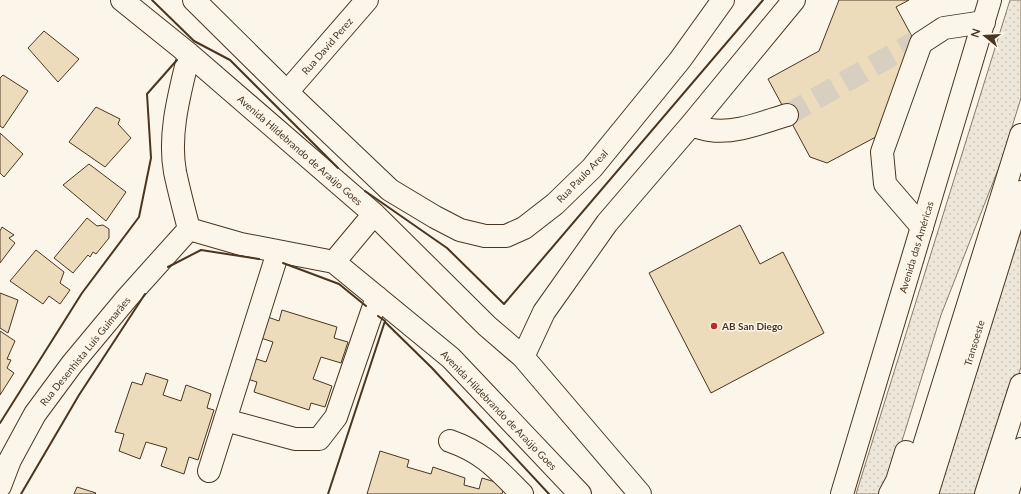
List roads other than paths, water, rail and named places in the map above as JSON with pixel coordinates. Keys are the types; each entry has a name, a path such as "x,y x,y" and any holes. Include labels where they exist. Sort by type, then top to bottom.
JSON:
{"main road":[{"name":"Avenida Hildebrando de Araújo Goes","path":"122,0 188,54 374,214 487,326 523,357 637,493"},
{"path":"194,0 287,92"},
{"name":"Rua David Perez","path":"287,92 367,0"},
{"name":"Rua Paulo Areal","path":"287,92 390,190 460,230 485,236 506,236 524,228 554,204 592,168 680,60 723,0"},
{"path":"523,357 544,312 607,224 794,0"},
{"path":"922,227 885,184 882,152 918,42 986,8"},
{"name":"Avenida das Américas","path":"842,494 986,8"},
{"path":"188,54 177,101 173,140 175,171 189,229"},
{"path":"691,125 710,130 732,130 755,125 787,114"},
{"path":"908,494 1021,135"},
{"name":"Transoeste","path":"927,494 1021,192"},
{"path":"334,262 374,214"},
{"name":"Avenida Hildebrando de Araújo Goes","path":"189,229 241,244 334,262 451,358 580,494"},
{"name":"Rua Desenhista Luís Guimarães","path":"0,486 10,460 35,414 72,364 127,298 189,229"},
{"path":"209,470 278,252"},
{"path":"225,420 295,439 319,439 336,417 377,297"},
{"path":"986,494 1021,385"},
{"path":"890,494 897,480 921,413 942,387"},
{"path":"450,442 464,446 479,454 493,465 522,494"},
{"path":"1007,494 1021,450"}],"tunnel":[{"path":"787,115 915,42"}],"place":[{"name":"AB San Diego","path":"714,326"}]}
